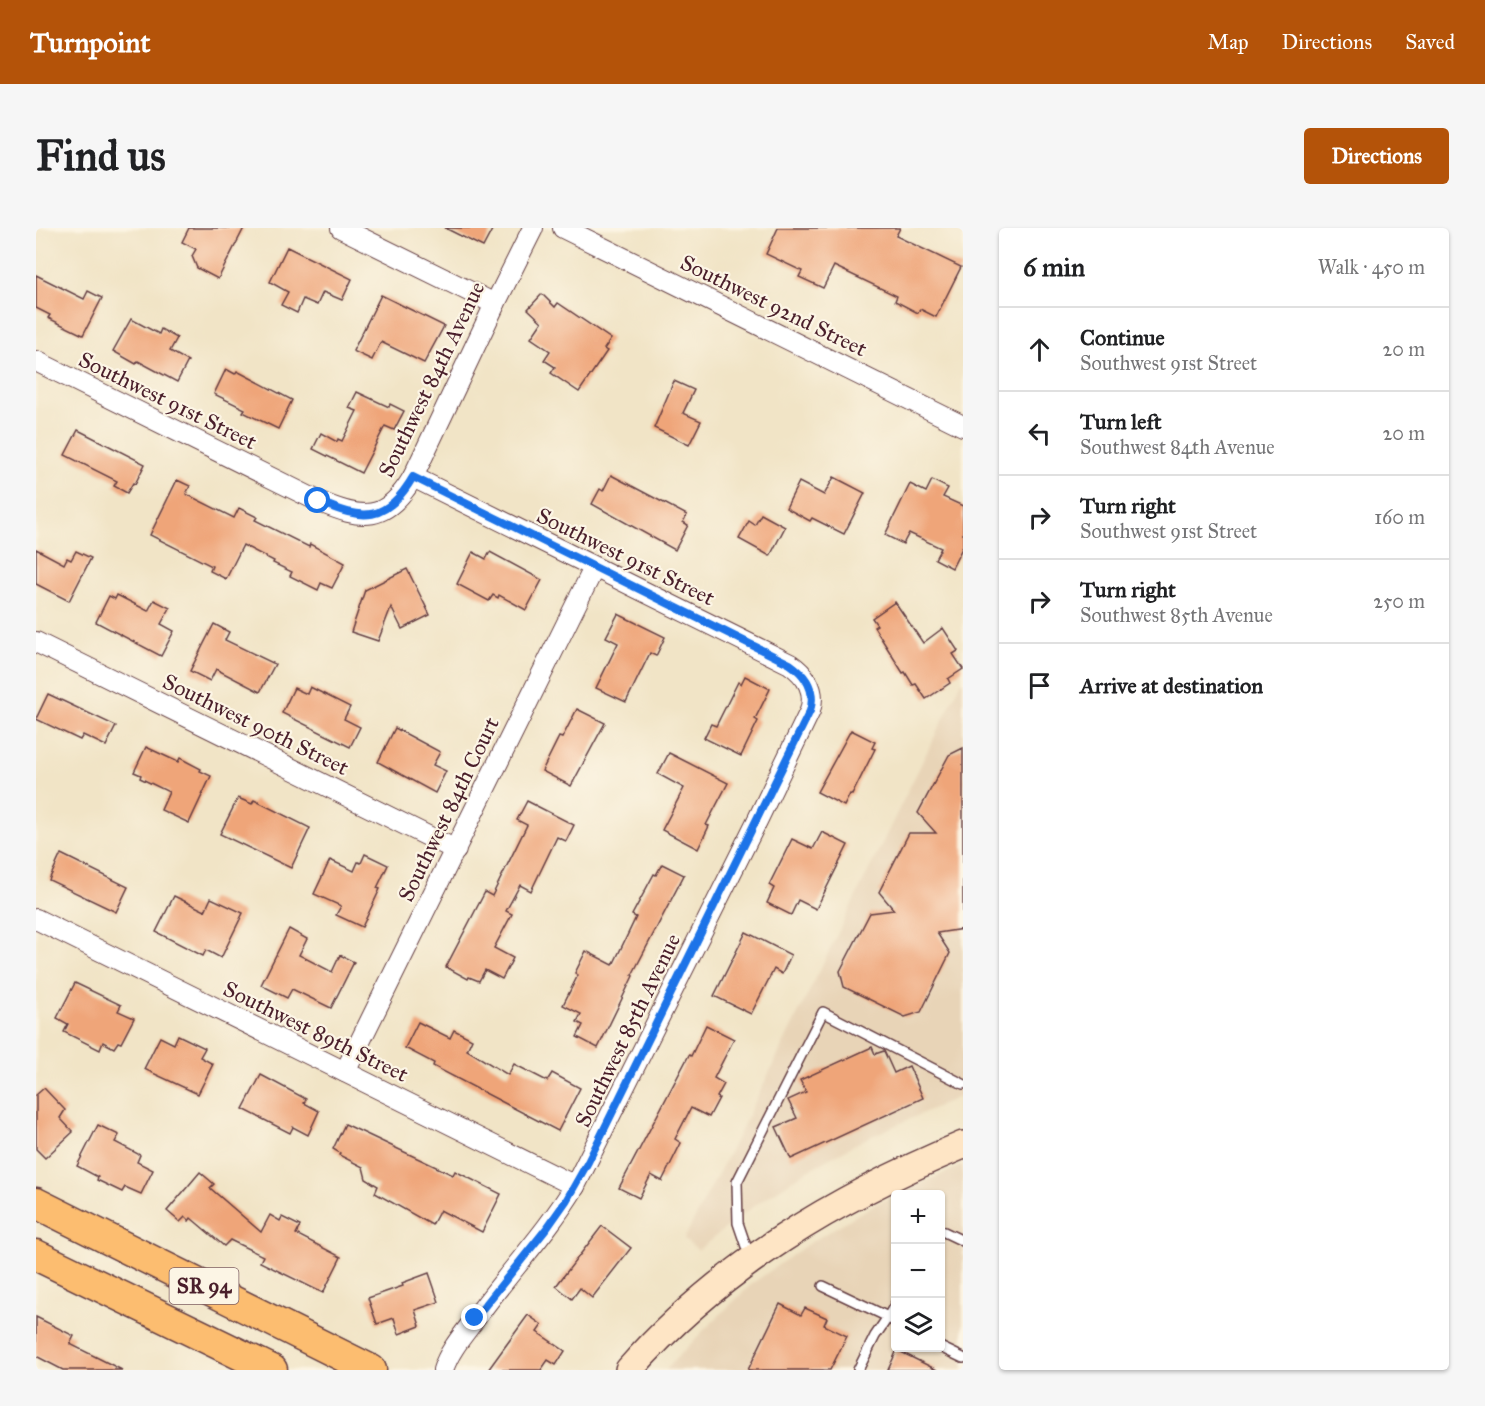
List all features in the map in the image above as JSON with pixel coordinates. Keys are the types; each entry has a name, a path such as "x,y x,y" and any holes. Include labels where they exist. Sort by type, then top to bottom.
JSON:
{"main road":[{"path":"629,1370 648,1348 685,1313 751,1260 806,1224 871,1187 963,1145"},
{"name":"SR 94","path":"36,1203 371,1370"},
{"name":"SR 94","path":"36,1255 272,1370"}],"street":[{"path":"341,228 495,304"},
{"name":"Southwest 84th Avenue","path":"344,513 371,514 386,509 396,502 413,477 533,228"},
{"name":"Southwest 92nd Street","path":"563,228 963,426"},
{"name":"Southwest 91st Street","path":"36,361 344,513"},
{"name":"Southwest 91st Street","path":"413,477 790,664 801,673 811,688"},
{"name":"Southwest 84th Court","path":"345,1072 594,568"},
{"name":"Southwest 90th Street","path":"36,642 456,850"},
{"name":"Southwest 85th Avenue","path":"443,1370 458,1341 547,1228 575,1186 805,721 812,705 811,688"},
{"name":"Southwest 89th Street","path":"36,919 575,1186"}],"lane":[{"path":"751,1260 738,1223 737,1182 823,1012 963,1084"},
{"path":"945,1232 963,1240"},
{"path":"823,1286 891,1320"},
{"path":"858,1370 875,1336 891,1321"},
{"path":"945,1349 963,1358"}],"shaded area":[{"path":"963,679 963,1095 863,1140 803,1173 751,1208 698,1250 684,1239 742,1128"},
{"path":"963,1165 963,1370 666,1370 753,1283 808,1244 875,1204 891,1197 891,1352 945,1352 945,1190 905,1190"}],"building":[{"path":"189,228 244,228 218,279 197,268 192,256 196,249 182,242"},
{"path":"445,228 493,228 483,247"},
{"path":"778,228 900,228 896,236 961,267 936,317 920,309 918,313 895,301 897,296 834,266 823,288 799,277 802,271 766,254"},
{"path":"287,247 352,279 342,300 323,292 317,305 303,299 297,313 281,305 288,292 270,282"},
{"path":"36,275 84,299 88,291 102,298 83,335 48,318 50,315 36,308"},
{"path":"542,294 555,307 558,303 611,339 604,349 607,351 579,392 551,373 555,367 544,360 550,351 531,338 542,322 528,309"},
{"path":"381,295 444,326 424,363 381,342 372,360 353,351"},
{"path":"131,319 159,334 161,329 177,338 170,351 188,361 177,382 138,361 136,364 113,351"},
{"path":"226,369 235,374 237,371 292,400 278,429 243,412 245,409 214,394"},
{"path":"674,381 694,390 683,413 701,421 689,445 654,428"},
{"path":"357,392 389,407 390,404 404,411 394,430 385,426 361,473 313,449 321,433 337,442 338,439 342,441 357,411 349,408"},
{"path":"78,430 145,464 135,484 133,483 127,493 114,486 117,481 65,455"},
{"path":"611,475 687,515 683,522 688,525 675,550 592,504 600,489 603,491"},
{"path":"834,477 865,493 844,534 812,518 810,521 786,508 799,482 824,495"},
{"path":"177,480 190,486 186,494 234,518 239,508 257,517 255,520 309,547 310,544 345,563 332,588 321,583 318,590 290,576 292,572 243,545 226,579 210,571 212,566 150,535"},
{"path":"932,480 948,488 943,497 963,506 963,546 952,568 935,559 941,548 909,533 903,544 885,535 910,484 926,492"},
{"path":"761,514 785,527 770,556 739,539 749,521 755,525"},
{"path":"36,549 64,564 67,558 71,560 76,551 91,558 69,601 36,584"},
{"path":"473,552 486,559 490,552 542,580 526,610 499,595 498,598 493,595 489,601 457,584"},
{"path":"407,569 430,615 402,629 391,607 378,641 351,632 365,590"},
{"path":"117,595 148,611 154,600 170,608 161,624 174,631 161,656 96,622 109,596 115,599"},
{"path":"895,602 923,643 943,628 958,651 953,654 963,669 948,679 950,683 926,699 916,684 913,685 905,672 903,673 874,627 877,625 872,618"},
{"path":"618,614 665,637 656,656 650,653 626,702 596,688 618,643 606,637"},
{"path":"214,624 229,632 225,640 275,664 260,692 216,669 210,681 190,671"},
{"path":"745,676 770,689 755,719 758,721 741,756 704,738 711,724 716,726 738,682 741,684"},
{"path":"310,687 350,707 344,719 360,727 350,747 282,713 294,688 307,694"},
{"path":"48,694 116,726 106,746 83,735 80,740 36,719"},
{"path":"577,709 605,723 571,786 542,771 559,737 562,738"},
{"path":"395,728 440,752 433,765 446,771 435,793 378,762"},
{"path":"851,730 875,742 872,748 875,749 844,806 817,792"},
{"path":"146,747 178,762 180,758 211,776 189,823 161,810 169,792 140,778 141,775 134,772"},
{"path":"963,748 963,929 937,933 950,953 921,1012 905,1017 844,987 840,971 870,913 894,910 879,892 909,833 936,833 918,813 949,755"},
{"path":"669,753 728,783 706,825 709,826 698,849 662,830 684,788 658,774"},
{"path":"238,798 252,804 254,800 310,828 291,868 220,834"},
{"path":"527,801 574,825 566,841 557,837 531,891 520,885 506,911 512,914 494,948 513,958 502,979 485,970 479,981 469,977 468,979 446,967 485,892 492,896 527,825 517,820"},
{"path":"822,832 848,845 816,909 798,900 791,915 767,903 774,888 769,885 792,839 813,849"},
{"path":"61,854 128,887 116,912 49,880"},
{"path":"365,854 388,865 377,888 380,889 362,927 336,915 341,906 314,894 330,860 354,871"},
{"path":"662,864 684,875 632,975 598,1048 577,1037 583,1025 577,1022 581,1014 563,1005 578,975 575,973 586,951 613,965 636,917 632,915 654,874 656,875"},
{"path":"174,896 205,911 211,898 243,913 221,958 206,950 203,956 156,932"},
{"path":"289,929 307,939 299,955 332,972 340,955 354,962 331,1008 292,989 287,998 261,985"},
{"path":"746,932 791,955 782,974 774,969 751,1014 714,996"},
{"path":"75,983 121,1005 118,1011 134,1018 121,1043 118,1042 114,1048 103,1042 100,1050 64,1032 68,1024 57,1018"},
{"path":"418,1022 450,1038 454,1030 472,1039 467,1050 508,1075 514,1064 547,1081 552,1073 580,1088 558,1131 433,1066 434,1063 405,1048"},
{"path":"706,1025 734,1039 714,1078 724,1084 717,1097 719,1098 709,1117 691,1108 675,1139 681,1143 662,1181 651,1175 639,1198 619,1188"},
{"path":"178,1035 205,1048 200,1057 213,1064 198,1094 144,1069 160,1037 174,1044"},
{"path":"872,1047 875,1054 884,1051 894,1073 909,1066 923,1098 791,1159 776,1127 797,1118 788,1100 806,1092 800,1080"},
{"path":"261,1075 306,1099 304,1103 319,1111 308,1135 293,1127 290,1133 243,1109"},
{"path":"44,1088 65,1110 60,1118 73,1132 45,1158 36,1149 36,1095"},
{"path":"345,1124 453,1175 455,1171 501,1194 482,1232 440,1210 432,1225 375,1193 378,1186 366,1179 363,1167 339,1155 340,1153 333,1149"},
{"path":"98,1125 119,1135 115,1142 140,1155 137,1162 153,1170 141,1194 125,1187 122,1192 97,1180 98,1177 77,1166"},
{"path":"200,1172 214,1184 210,1188 261,1232 270,1215 280,1221 282,1217 300,1226 296,1234 341,1257 323,1293 260,1262 263,1256 230,1240 224,1246 191,1218 189,1221 185,1217 180,1222 167,1211"},
{"path":"602,1226 631,1248 592,1298 580,1288 572,1299 556,1286"},
{"path":"429,1273 439,1302 415,1310 420,1326 399,1334 394,1318 377,1324 368,1298 403,1286 402,1283"},
{"path":"780,1304 801,1315 805,1308 827,1318 824,1325 847,1336 830,1370 748,1370"},
{"path":"528,1315 542,1325 537,1332 565,1351 556,1365 548,1360 541,1370 488,1370"},
{"path":"36,1317 74,1336 70,1344 122,1370 63,1370 36,1356"},
{"path":"896,1352 901,1352 937,1370 888,1370"}],"route":[{"path":"318,501 344,513 371,514 386,509 396,502 413,477 790,664 801,673 811,688 810,711 588,1162 566,1201 547,1228 475,1318"}]}
